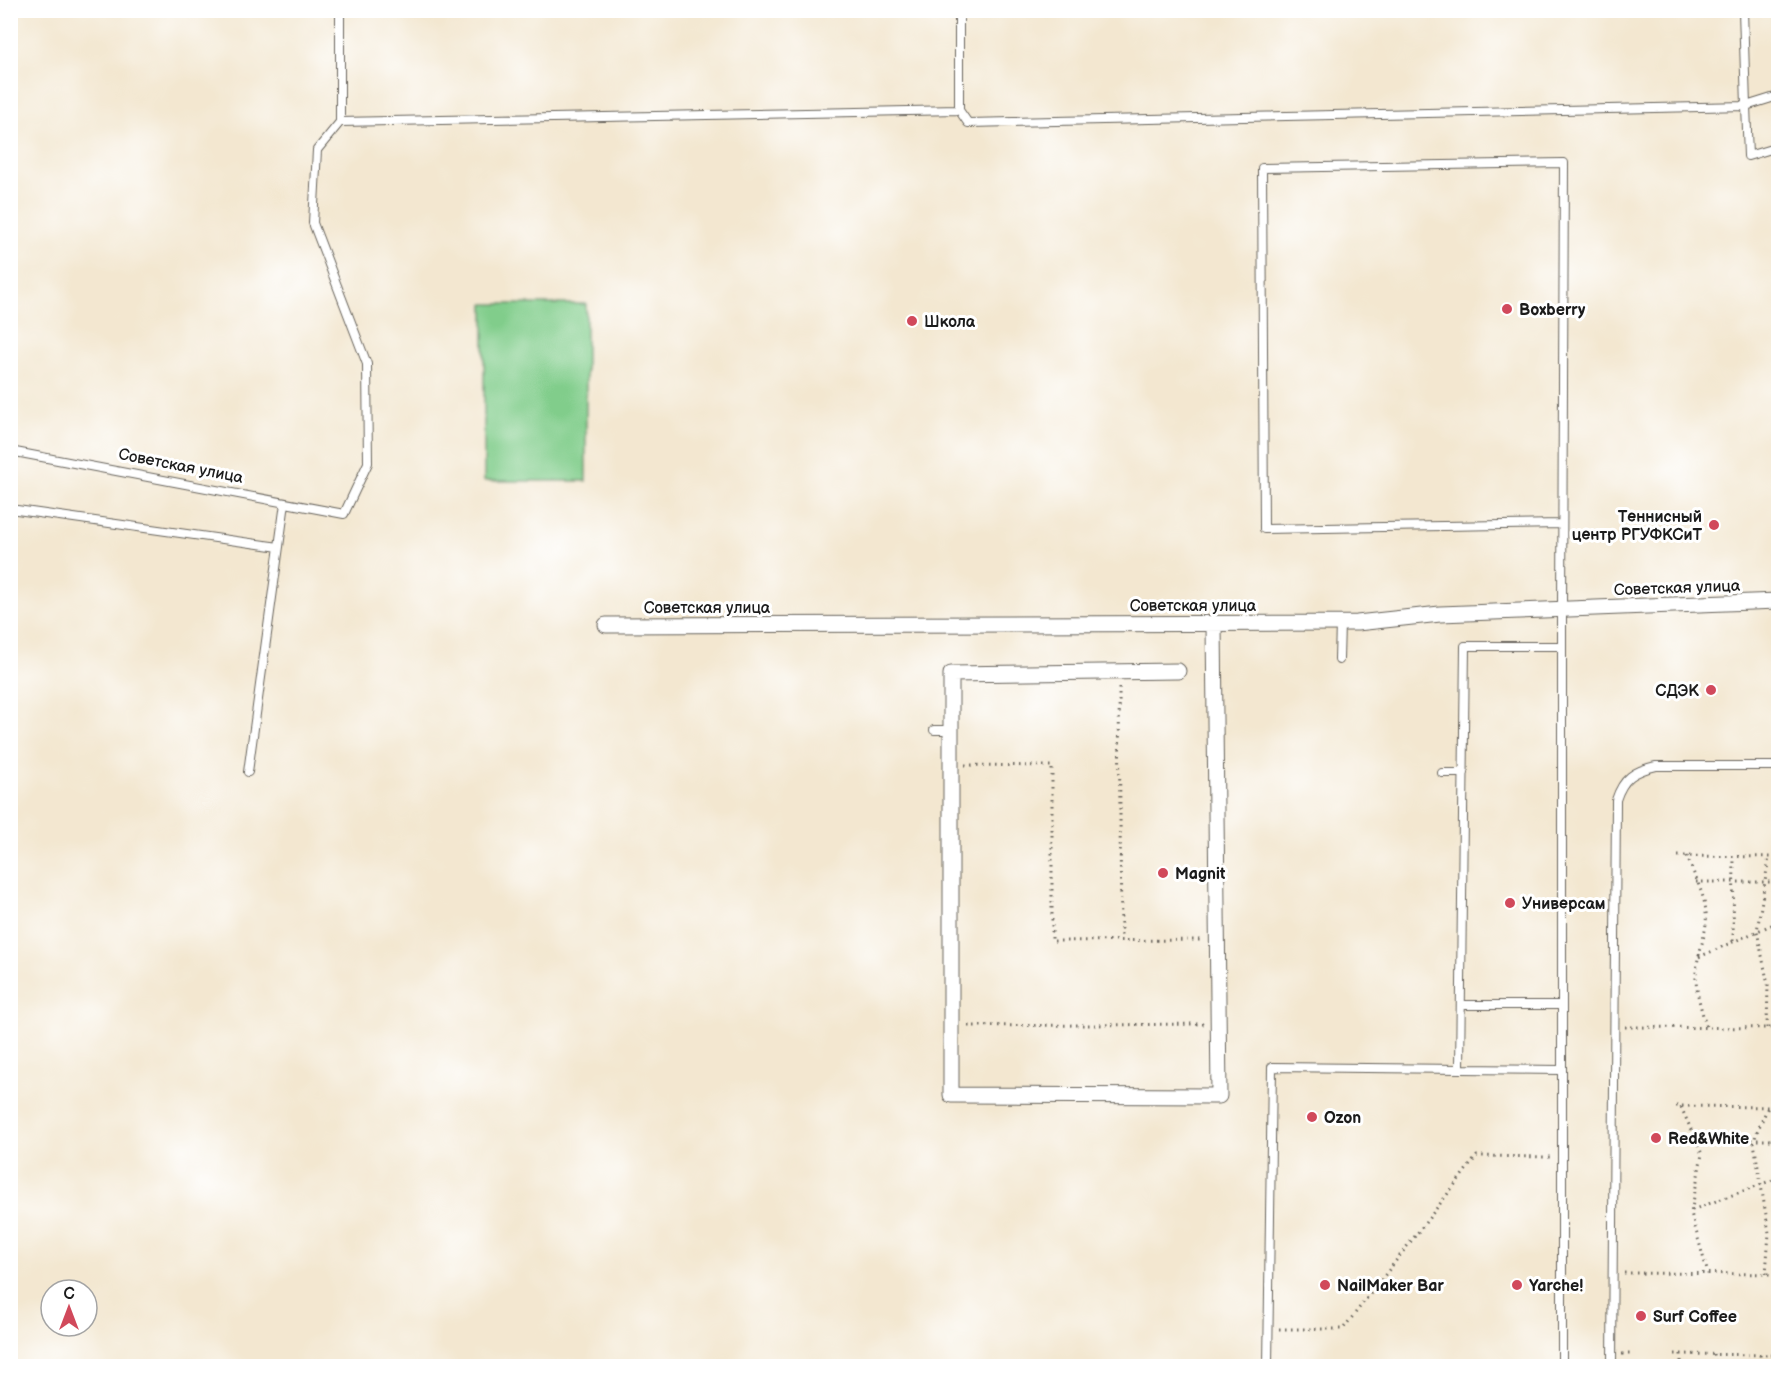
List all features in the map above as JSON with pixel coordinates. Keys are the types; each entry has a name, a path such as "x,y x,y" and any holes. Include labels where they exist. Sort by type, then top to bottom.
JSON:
{"street":[{"name":"Советская улица","path":"606,625 1358,623 1440,614 1779,601"},
{"path":"1178,671 951,674 951,1095 1219,1096 1214,624"}],"lane":[{"path":"339,10 340,122 959,110"},
{"path":"959,10 959,110 968,123 1746,106 1779,96"},
{"path":"1743,10 1748,156 1779,147"},
{"name":"Советская улица","path":"10,451 344,514 368,463 367,364 313,223 317,150 340,122"},
{"path":"1562,524 1264,529 1262,168 1564,163 1562,1366"},
{"path":"248,772 285,503"},
{"path":"10,509 279,547"},
{"path":"1339,660 1340,623"},
{"path":"1460,1069 1465,646 1562,646"},
{"path":"934,730 951,730"},
{"path":"1612,1366 1616,800 1623,783 1641,769 1656,766 1779,766"},
{"path":"1442,773 1464,773"},
{"path":"1461,1005 1562,1005"},
{"path":"1268,1366 1272,1067 1562,1070"}],"path":[{"path":"1119,672 1121,940"},
{"path":"951,765 1052,766 1052,941 1217,940"},
{"path":"1678,856 1779,857"},
{"path":"1687,856 1707,913 1696,982 1706,1027"},
{"path":"1733,941 1734,857"},
{"path":"1767,1028 1768,985 1756,931 1769,857"},
{"path":"1696,882 1779,882"},
{"path":"1699,957 1779,922"},
{"path":"951,1026 1218,1024"},
{"path":"1614,1027 1779,1028"},
{"path":"1676,1106 1779,1107"},
{"path":"1681,1107 1697,1140 1702,1157 1692,1210 1708,1274"},
{"path":"1766,1274 1769,1233 1754,1140 1768,1107"},
{"path":"1697,1140 1779,1140"},
{"path":"1268,1329 1343,1329 1477,1156 1562,1158"},
{"path":"1692,1210 1779,1178"},
{"path":"1613,1273 1779,1274"},
{"path":"1675,1354 1779,1355"},
{"path":"1681,1354 1681,1366"},
{"path":"1714,1354 1716,1366"},
{"path":"1760,1354 1762,1366"}],"green space":[{"path":"484,304 586,304 586,481 484,481"}],"place":[{"name":"Boxberry","path":"1507,309"},
{"name":"Школа","path":"912,321"},
{"name":"Теннисный центр РГУФКСиТ","path":"1714,525"},
{"name":"СДЭК","path":"1711,690"},
{"name":"Magnit","path":"1163,873"},
{"name":"Универсам","path":"1510,903"},
{"name":"Ozon","path":"1312,1117"},
{"name":"Red&White","path":"1656,1138"},
{"name":"NailMaker Bar","path":"1325,1285"},
{"name":"Yarche!","path":"1517,1285"},
{"name":"Surf Coffee","path":"1641,1316"}]}
